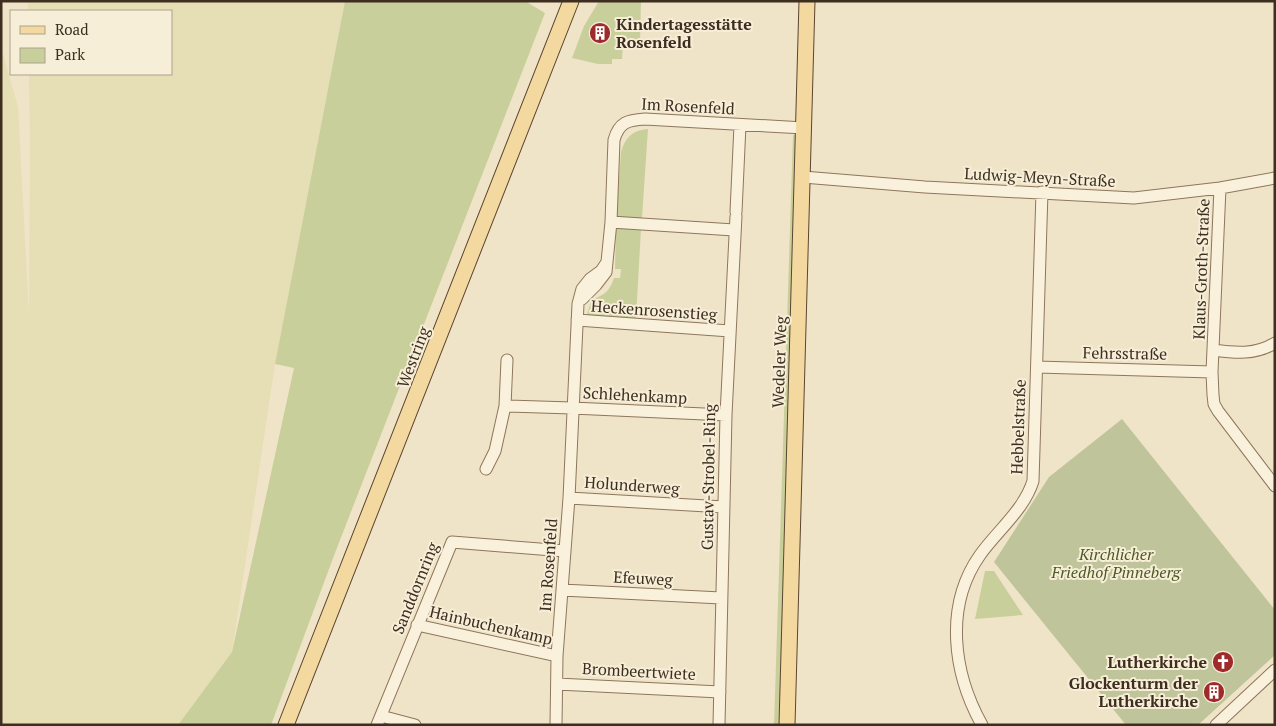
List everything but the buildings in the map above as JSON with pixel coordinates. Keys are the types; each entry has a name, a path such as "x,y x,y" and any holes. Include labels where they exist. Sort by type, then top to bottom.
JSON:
{"main road":[{"name":"Westring","path":"286,725 571,1"},
{"name":"Wedeler Weg","path":"787,725 807,1"}],"street":[{"name":"Im Rosenfeld","path":"556,725 557,656 569,498 576,320 578,304 606,272 611,222 614,140 617,130 624,122 634,119 804,128"},
{"name":"Gustav-Strobel-Ring","path":"719,725 726,415 740,125"},
{"name":"Ludwig-Meyn-Straße","path":"803,177 1134,198 1220,188 1275,178"},
{"name":"Klaus-Groth-Straße","path":"1220,188 1212,372 1213,395 1216,407 1275,486"},
{"name":"Hebbelstraße","path":"982,725 973,708 964,682 957,650 958,610 968,574 980,554 1016,511 1033,481 1042,192"},
{"path":"611,222 734,230"},
{"name":"Heckenrosenstieg","path":"576,320 730,331"},
{"path":"1213,350 1234,353 1252,352 1275,343"},
{"path":"486,469 494,451 506,406 508,360"},
{"name":"Fehrsstraße","path":"1037,367 1212,372"},
{"path":"506,406 572,408"},
{"name":"Schlehenkamp","path":"572,408 726,415"},
{"name":"Holunderweg","path":"569,498 724,507"},
{"name":"Sanddornring","path":"379,721 452,542 565,551"},
{"name":"Efeuweg","path":"562,590 721,598"},
{"name":"Hainbuchenkamp","path":"417,625 557,656"},
{"path":"1216,725 1275,670"},
{"name":"Brombeertwiete","path":"557,684 720,692"},
{"path":"379,721 415,725"}],"shaded area":[{"path":"28,1 345,1 275,364 232,652 178,725 1,725 1,47 18,107 29,314 29,75 172,75 172,10 28,10"}],"green space":[{"path":"345,1 525,1 545,13 335,553 271,725 178,725 232,652 294,368 275,364"},
{"path":"599,1 641,1 640,45 623,45 622,59 612,59 612,64 598,64 572,58 584,26"},
{"path":"648,129 642,218 616,217 621,152 627,139 633,133"},
{"path":"793,135 796,135 798,141 779,725 774,725"},
{"path":"616,227 641,229 636,318 587,315 591,301 606,292 614,278 620,278 621,269 615,269"},
{"name":"Kirchlicher Friedhof Pinneberg","path":"1122,419 1275,610 1275,655 1198,725 1126,725 994,562 1049,477"},
{"path":"985,571 994,571 1023,615 975,619"}],"place":[{"name":"Kindertagesstätte Rosenfeld","path":"600,33"},
{"name":"Lutherkirche","path":"1223,662"},
{"name":"Glockenturm der Lutherkirche","path":"1214,692"}]}
